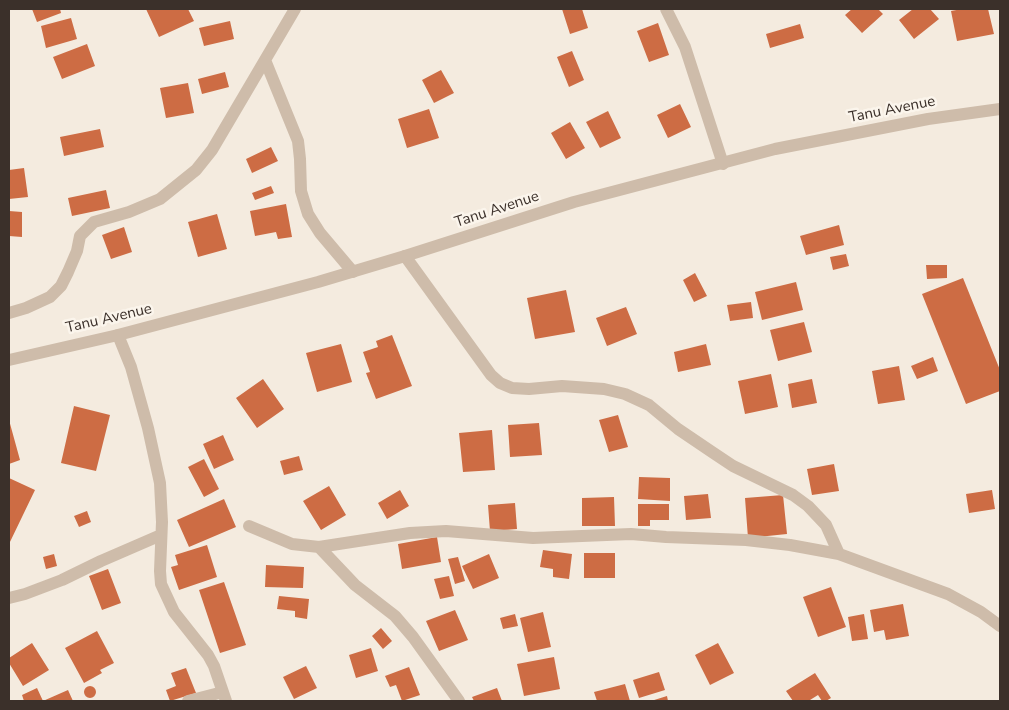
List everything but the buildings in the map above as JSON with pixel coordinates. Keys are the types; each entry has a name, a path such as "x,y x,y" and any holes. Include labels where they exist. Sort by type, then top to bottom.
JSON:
{"street":[{"path":"9,313 26,308 50,297 61,286 77,251 80,236 94,222 129,212 160,199 196,170 212,150 294,9"},
{"path":"666,9 685,47 722,164"},
{"path":"265,60 298,141 301,191 308,214 320,233 353,272"},
{"name":"Tanu Avenue","path":"9,360 118,335 353,272 574,202 775,150 928,119 1000,109"},
{"path":"405,256 490,375 500,383 512,388 529,389 562,386 604,389 625,394 649,405 678,429 733,466 786,491 808,506 831,532 839,554"},
{"path":"118,335 131,367 148,428 160,483 162,522 161,584 174,612 208,655 214,666 224,696 188,701"},
{"path":"249,526 292,544 319,547 410,533 446,531 533,538 631,534 746,540 790,545 839,554 948,594 981,612 1000,626"},
{"path":"9,598 62,580 161,535"},
{"path":"319,547 354,585 395,616 413,637 458,701"}]}
